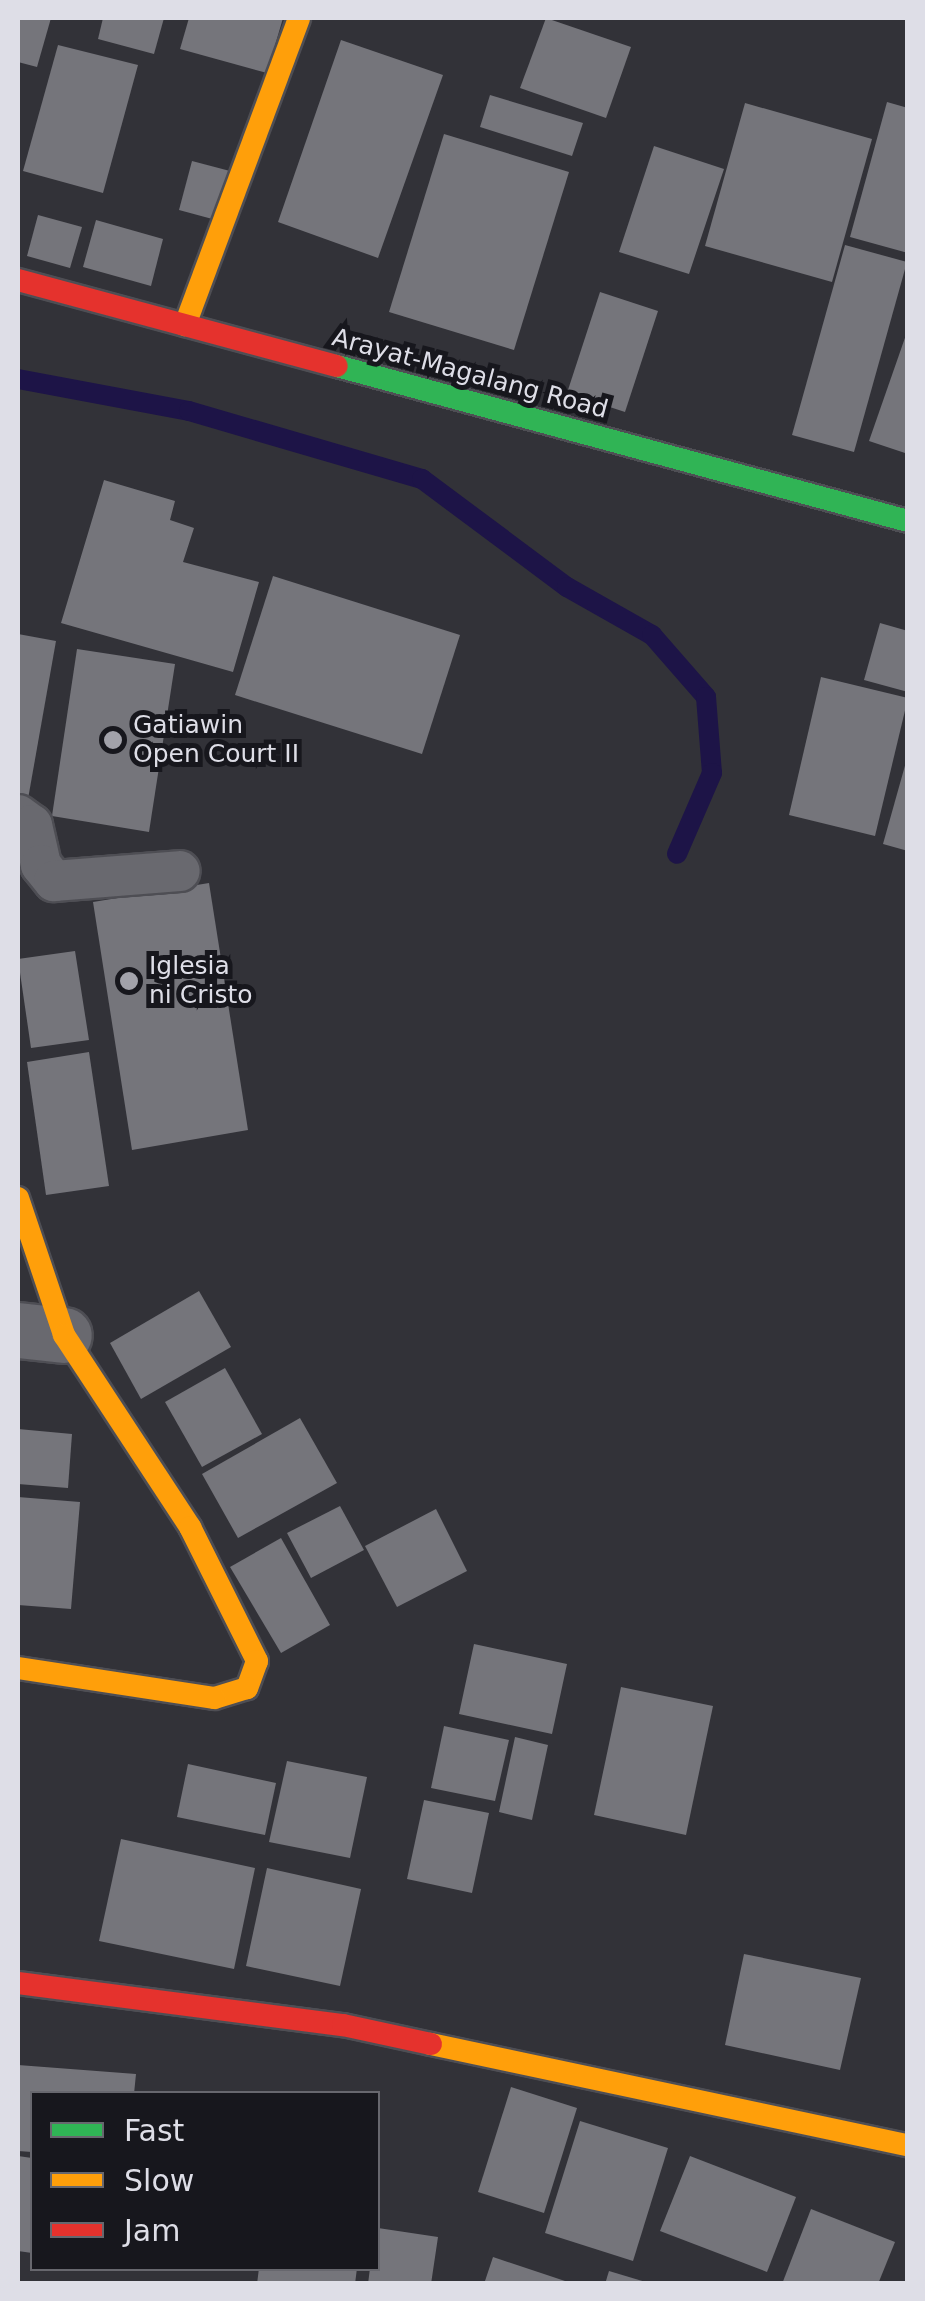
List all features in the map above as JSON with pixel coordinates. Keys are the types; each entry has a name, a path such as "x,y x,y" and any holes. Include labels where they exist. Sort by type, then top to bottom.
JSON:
{"street":[{"path":"186,325 300,18"},
{"name":"Arayat-Magalang Road","path":"18,280 908,521"},
{"path":"18,1198 40,1332 190,1528 256,1660 247,1688 214,1698 18,1668"},
{"path":"18,1983 344,2025 908,2145"}],"lane":[{"path":"18,815 32,825 41,865 54,882 180,870"}],"building":[{"path":"18,18 51,18 37,67 18,62"},
{"path":"103,18 164,18 154,54 98,39"},
{"path":"189,18 283,18 267,73 180,49"},
{"path":"546,18 631,47 606,118 520,88"},
{"path":"341,40 443,75 378,258 278,222"},
{"path":"58,45 138,65 103,193 23,171"},
{"path":"490,95 583,123 572,156 480,127"},
{"path":"887,102 908,108 908,253 850,237"},
{"path":"745,103 872,139 832,282 705,246"},
{"path":"444,134 569,172 514,350 389,312"},
{"path":"654,146 724,169 689,274 619,252"},
{"path":"192,161 230,171 216,220 179,210"},
{"path":"38,215 82,227 70,268 27,256"},
{"path":"96,220 163,239 151,286 83,267"},
{"path":"845,245 907,262 854,452 792,435"},
{"path":"600,292 658,311 625,412 567,393"},
{"path":"908,332 908,454 869,441"},
{"path":"104,480 175,501 170,520 194,528 183,562 259,582 233,672 61,623"},
{"path":"273,576 460,635 422,754 235,695"},
{"path":"880,623 908,631 908,692 864,680"},
{"path":"18,634 56,641 28,799 18,797"},
{"name":"Gatiawin Open Court II","path":"77,649 175,664 149,832 52,816"},
{"path":"821,677 908,698 875,836 789,815"},
{"path":"908,762 908,851 883,844"},
{"path":"209,883 248,1130 132,1150 93,902"},
{"path":"75,951 89,1040 31,1048 18,959"},
{"path":"89,1052 109,1186 46,1195 27,1062"},
{"path":"199,1291 231,1347 141,1399 110,1343"},
{"path":"225,1368 262,1434 202,1467 165,1402"},
{"path":"300,1418 337,1483 238,1538 202,1474"},
{"path":"18,1429 72,1434 68,1488 18,1484"},
{"path":"18,1497 80,1502 71,1609 18,1605"},
{"path":"340,1506 364,1550 311,1578 287,1533"},
{"path":"436,1509 467,1571 397,1607 365,1546"},
{"path":"281,1538 330,1625 281,1653 230,1567"},
{"path":"474,1644 567,1664 552,1734 459,1714"},
{"path":"621,1687 713,1706 686,1835 594,1815"},
{"path":"444,1726 509,1740 495,1801 431,1788"},
{"path":"515,1737 548,1745 532,1820 499,1812"},
{"path":"287,1761 367,1777 350,1858 269,1842"},
{"path":"188,1764 276,1783 265,1835 177,1817"},
{"path":"424,1800 489,1813 472,1893 407,1879"},
{"path":"121,1839 255,1868 234,1969 99,1941"},
{"path":"267,1868 361,1889 340,1986 246,1966"},
{"path":"744,1954 861,1978 840,2070 725,2045"},
{"path":"18,2065 136,2074 134,2091 30,2091 30,2152 18,2151"},
{"path":"511,2087 577,2108 544,2213 478,2192"},
{"path":"580,2121 668,2148 633,2261 545,2233"},
{"path":"18,2156 30,2158 30,2253 18,2251"},
{"path":"690,2156 796,2197 767,2272 660,2231"},
{"path":"811,2209 895,2242 878,2284 782,2284"},
{"path":"380,2228 438,2237 431,2284 368,2284 370,2271 380,2271"},
{"path":"493,2257 571,2283 571,2284 484,2284"},
{"path":"259,2271 357,2271 355,2284 257,2284"},
{"path":"609,2271 649,2283 649,2284 605,2284"}],"waterway":[{"path":"18,379 189,411 422,479 567,587 652,635 706,697 712,773 677,854"}],"traffic: fast":[{"path":"337,366 908,521"}],"traffic: slow":[{"path":"185,325 299,18"},
{"path":"18,1198 64,1335 190,1527 257,1661 247,1688 214,1698 18,1668"},
{"path":"431,2044 908,2145"}],"traffic: jam":[{"path":"18,280 337,366"},
{"path":"18,1983 343,2025 431,2044"}],"place":[{"name":"Gatiawin Open Court II","path":"113,740"},
{"name":"Iglesia ni Cristo","path":"129,981"}]}
